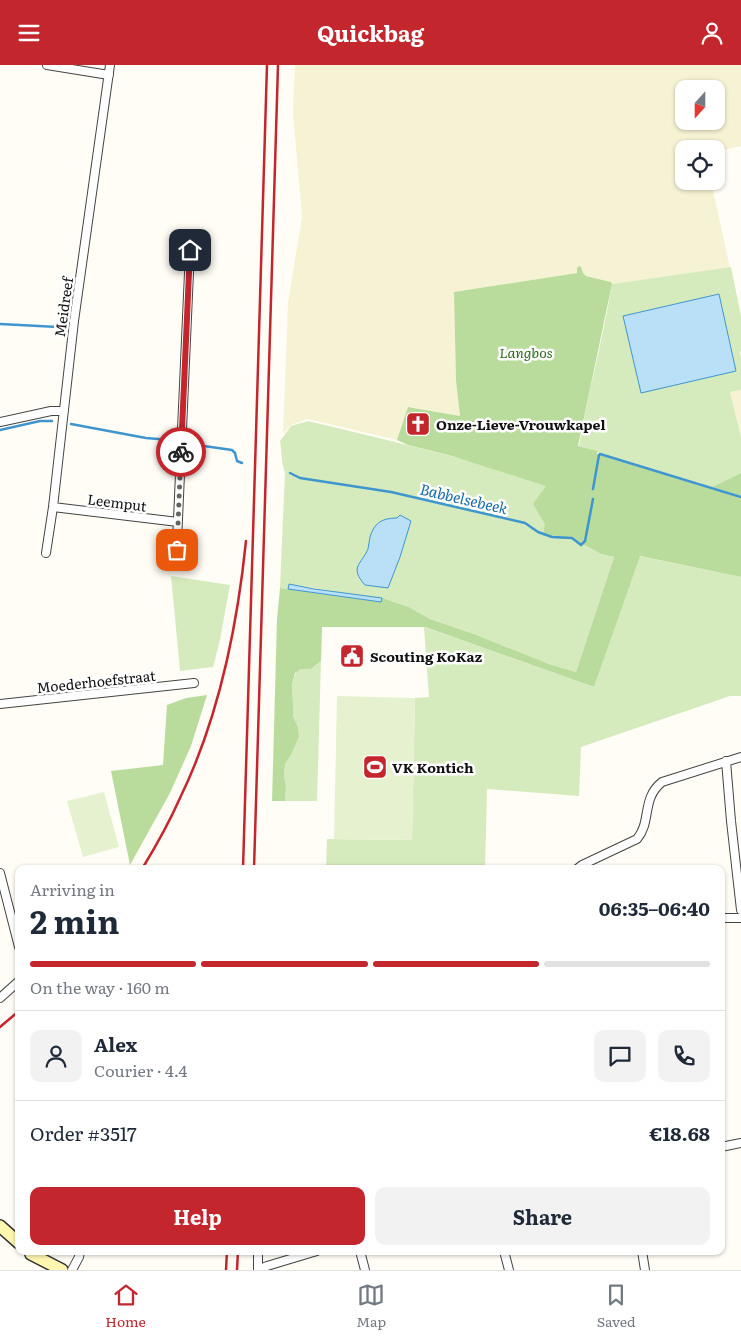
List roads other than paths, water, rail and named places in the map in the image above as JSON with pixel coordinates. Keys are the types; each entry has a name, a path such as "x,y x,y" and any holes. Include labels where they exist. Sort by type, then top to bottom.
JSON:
{"street":[{"path":"47,65 109,75"},
{"name":"Meidreef","path":"46,553 74,321 110,65"},
{"path":"176,564 190,250"},
{"path":"0,422 51,411 64,411"},
{"name":"Leemput","path":"53,507 178,522"},
{"name":"Moederhoefstraat","path":"0,704 194,683"},
{"path":"582,865 637,839 642,832 649,800 654,789 662,782 741,757"},
{"path":"726,761 741,910"},
{"path":"0,873 15,931"},
{"path":"725,918 741,918"},
{"path":"0,998 15,985"},
{"path":"725,1146 741,1143"},
{"path":"0,1226 15,1239"},
{"path":"32,1255 46,1270"},
{"path":"34,1255 62,1270"},
{"path":"72,1270 79,1255"},
{"path":"258,1255 258,1270 304,1255"},
{"path":"361,1255 365,1270"},
{"path":"505,1255 509,1270"},
{"path":"643,1255 645,1270"}],"water":[{"path":"719,294 736,371 641,393 623,316"},
{"path":"400,515 411,521 388,588 365,585 360,579 357,570 368,549 374,528 383,520 397,518"},
{"path":"289,584 382,598 381,602 288,589"}],"waterway":[{"path":"0,324 58,327"},
{"name":"Babbelsebeek","path":"0,430 40,421 52,421"},
{"name":"Babbelsebeek","path":"71,424 146,438 170,440"},
{"name":"Babbelsebeek","path":"190,444 232,450 237,461 242,463"},
{"name":"Babbelsebeek","path":"593,489 600,454 741,497"},
{"name":"Babbelsebeek","path":"290,473 300,478 391,492 525,523 538,532 552,537 572,538 581,545 585,541 593,499"}],"railway":[{"path":"243,865 267,65"},
{"path":"254,865 278,65"},
{"path":"144,865 167,825 194,768 216,705 231,640 246,541"},
{"path":"0,1027 15,1014"},
{"path":"226,1270 227,1255"},
{"path":"237,1270 238,1255"}],"place":[{"name":"Onze-Lieve-Vrouwkapel","path":"418,424"},
{"name":"Scouting KoKaz","path":"352,656"},
{"name":"VK Kontich","path":"375,767"}],"park label":[{"name":"Langbos","path":"526,352"}]}
